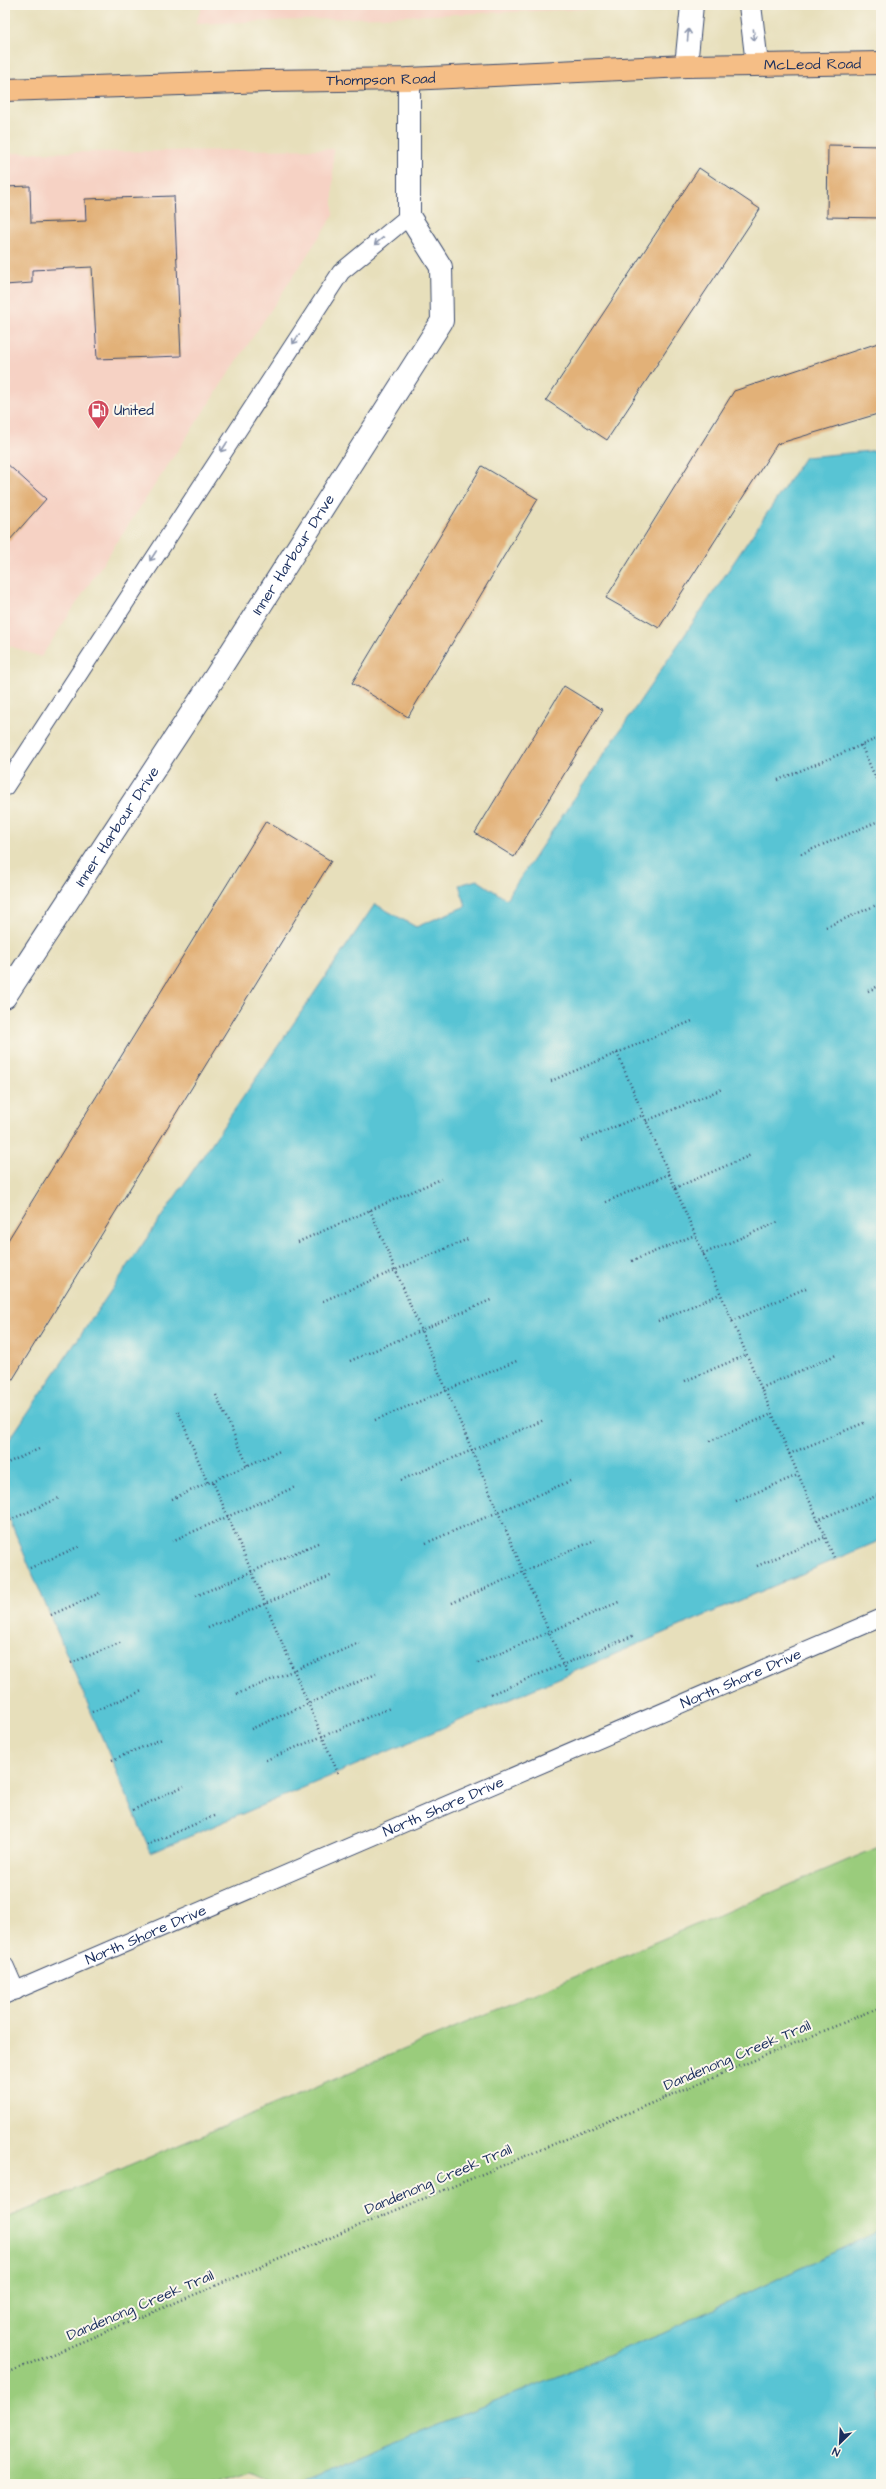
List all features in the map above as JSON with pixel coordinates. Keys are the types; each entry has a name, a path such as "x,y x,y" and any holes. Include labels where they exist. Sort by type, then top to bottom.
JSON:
{"main road":[{"name":"McLeod Road","path":"757,64 881,63"},
{"name":"Thompson Road","path":"5,90 267,81 409,79 757,64"}],"street":[{"path":"686,66 692,5"},
{"name":"McLeod Road","path":"750,5 757,64"},
{"path":"409,79 409,216"},
{"name":"Inner Harbour Drive","path":"5,998 215,678 442,321 441,267 409,216"}],"lane":[{"path":"5,787 340,272 409,216"},
{"name":"North Shore Drive","path":"11,1993 881,1618"},
{"path":"5,1966 11,1993"}],"path":[{"path":"778,780 881,737"},
{"path":"861,745 881,790"},
{"path":"802,854 881,820"},
{"path":"826,926 881,903"},
{"path":"868,991 881,985"},
{"path":"551,1081 692,1021"},
{"path":"617,1053 835,1560"},
{"path":"646,1121 722,1089"},
{"path":"581,1141 644,1115"},
{"path":"674,1188 751,1155"},
{"path":"606,1202 669,1174"},
{"path":"298,1242 441,1179"},
{"path":"370,1210 567,1674"},
{"path":"703,1254 778,1222"},
{"path":"632,1261 695,1235"},
{"path":"323,1301 468,1239"},
{"path":"732,1321 806,1288"},
{"path":"658,1321 720,1294"},
{"path":"350,1361 493,1299"},
{"path":"685,1381 746,1355"},
{"path":"761,1388 836,1355"},
{"path":"375,1420 447,1392 519,1360"},
{"path":"216,1395 248,1466"},
{"path":"178,1411 208,1484"},
{"path":"710,1441 772,1414"},
{"path":"400,1480 544,1420"},
{"path":"789,1454 866,1422"},
{"path":"5,1464 39,1449"},
{"path":"172,1499 280,1451"},
{"path":"736,1501 798,1475"},
{"path":"426,1542 570,1480"},
{"path":"213,1482 338,1773"},
{"path":"172,1541 296,1487"},
{"path":"817,1520 881,1494"},
{"path":"10,1520 59,1498"},
{"path":"757,1566 825,1537"},
{"path":"452,1603 596,1540"},
{"path":"196,1596 320,1542"},
{"path":"30,1568 80,1546"},
{"path":"208,1628 333,1575"},
{"path":"51,1615 100,1593"},
{"path":"478,1662 621,1601"},
{"path":"491,1694 635,1635"},
{"path":"71,1663 122,1642"},
{"path":"236,1694 362,1642"},
{"path":"251,1729 376,1674"},
{"path":"92,1712 142,1691"},
{"path":"266,1760 390,1708"},
{"path":"112,1760 162,1739"},
{"path":"133,1810 184,1786"},
{"path":"147,1845 216,1815"},
{"name":"Dandenong Creek Trail","path":"5,2374 881,2007"}],"shaded area":[{"path":"203,5 588,5 586,9 195,24"},
{"name":"United","path":"333,149 333,216 41,657 5,644 5,153"}],"green space":[{"path":"881,1846 881,2230 662,2334 291,2484 281,2484 249,2470 208,2484 5,2484 5,2219"}],"water":[{"path":"881,450 881,1540 151,1853 5,1509 5,1446 375,904 416,927 466,906 459,885 477,880 506,899 805,457"},
{"path":"881,2230 881,2484 291,2484 662,2334"}],"building":[{"path":"828,145 881,146 881,218 827,217"},
{"path":"699,168 760,209 607,440 546,400"},
{"path":"30,186 31,223 86,221 85,199 174,196 181,356 97,359 92,267 32,270 32,283 5,285 5,187"},
{"path":"881,342 881,413 777,444 659,628 606,598 734,391"},
{"path":"5,462 46,499 9,541 5,537"},
{"path":"482,466 538,499 408,717 352,683"},
{"path":"564,686 603,710 514,857 475,833"},
{"path":"266,821 331,861 5,1392 5,1245"}],"place":[{"name":"United","path":"98,430"}]}
